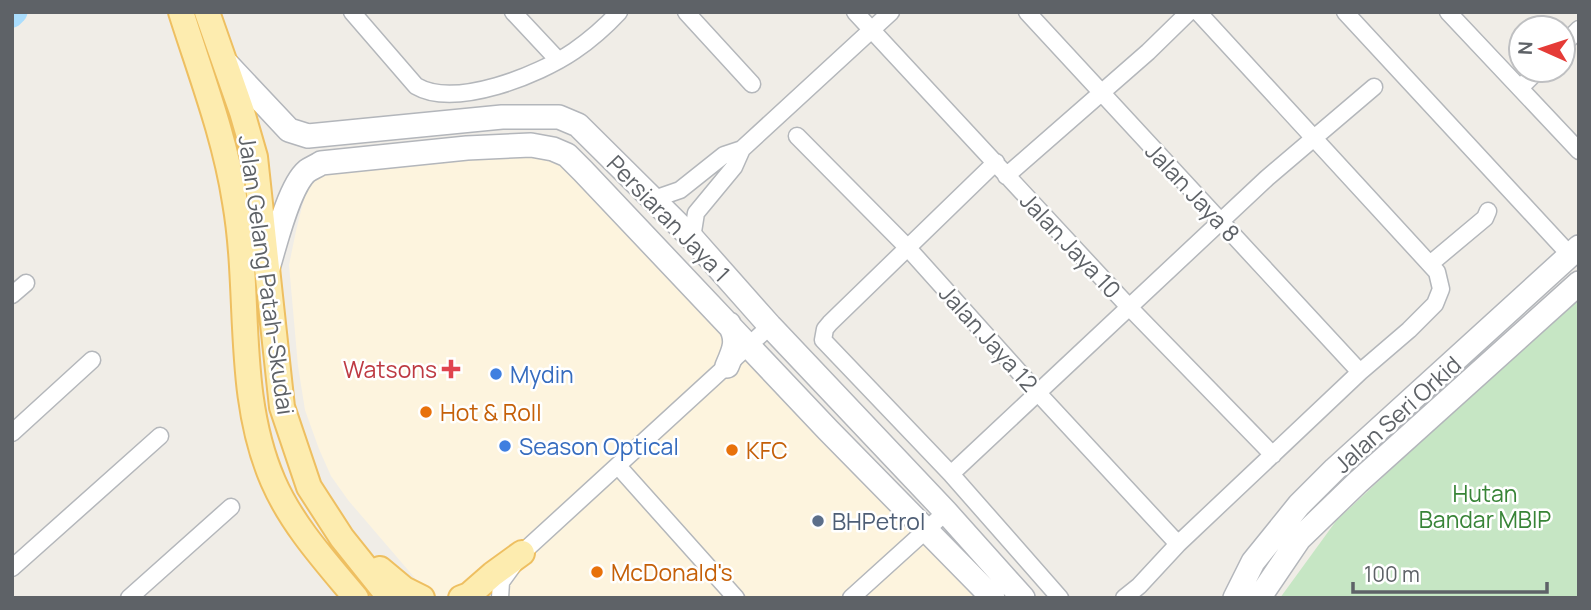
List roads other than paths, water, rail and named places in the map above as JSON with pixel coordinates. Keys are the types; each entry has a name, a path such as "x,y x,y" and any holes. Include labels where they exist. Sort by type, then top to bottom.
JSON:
{"main road":[{"path":"175,12 190,39"},
{"name":"Jalan Gelang Patah-Skudai","path":"181,12 225,150 236,204 251,400 259,439 273,481 296,522 356,598"},
{"name":"Jalan Gelang Patah-Skudai","path":"207,12 242,111 255,157 282,407 309,487 342,538 390,598"},
{"name":"Persiaran Jaya 1","path":"224,61 289,130 308,136 469,120 559,117 578,125 692,238 770,326 1023,598"},
{"path":"467,148 461,142 459,129 469,120"},
{"name":"Persiaran Jaya 1","path":"268,269 282,222 296,188 306,172 321,163 467,148 531,145 567,155 828,430 993,598"},
{"name":"Jalan Seri Orkid","path":"1235,598 1253,562 1299,505 1574,251"},
{"name":"Jalan Seri Orkid","path":"1259,598 1299,539 1358,482 1579,283"},
{"path":"727,322 734,332 735,348 727,366"},
{"path":"342,538 404,589 422,598"},
{"path":"474,597 493,574 522,553"}],"street":[{"path":"513,12 558,60"},
{"path":"354,13 416,86 427,92 456,94 499,86 558,60 580,46 620,12"},
{"path":"686,12 752,84"},
{"name":"Jalan Jaya 10","path":"855,12 1129,307 1273,455"},
{"path":"654,199 680,190 724,155 742,149 891,12"},
{"name":"Jalan Jaya 8","path":"1027,12 1360,372"},
{"path":"1060,598 951,474 826,344 823,340 825,329 907,247 1001,169 1102,93 1189,12"},
{"path":"1124,598 1360,372 1436,304 1441,284 1440,276 1430,264 1198,12"},
{"path":"1345,12 1574,251"},
{"path":"1448,12 1579,151"},
{"path":"1520,88 1524,84"},
{"path":"951,474 1220,221 1374,87"},
{"name":"Jalan Jaya 12","path":"797,136 907,247 1178,544"},
{"path":"692,238 696,213 734,167 742,149"},
{"path":"1430,264 1485,218 1488,211"},
{"path":"12,295 26,283"},
{"path":"500,598 501,582 522,553 770,326"},
{"path":"12,433 92,360"},
{"path":"12,568 160,436"},
{"path":"618,466 736,598"},
{"path":"129,598 231,507"},
{"path":"851,598 946,513"}],"waterway":[{"path":"12,16 16,12"}],"place":[{"name":"Watsons","path":"451,369"},
{"name":"Mydin","path":"496,374"},
{"name":"Hot & Roll","path":"426,412"},
{"name":"Season Optical","path":"505,446"},
{"name":"KFC","path":"732,450"},
{"name":"BHPetrol","path":"818,521"},
{"name":"McDonald's","path":"597,572"}],"park label":[{"name":"Hutan Bandar MBIP","path":"1485,506"}]}
